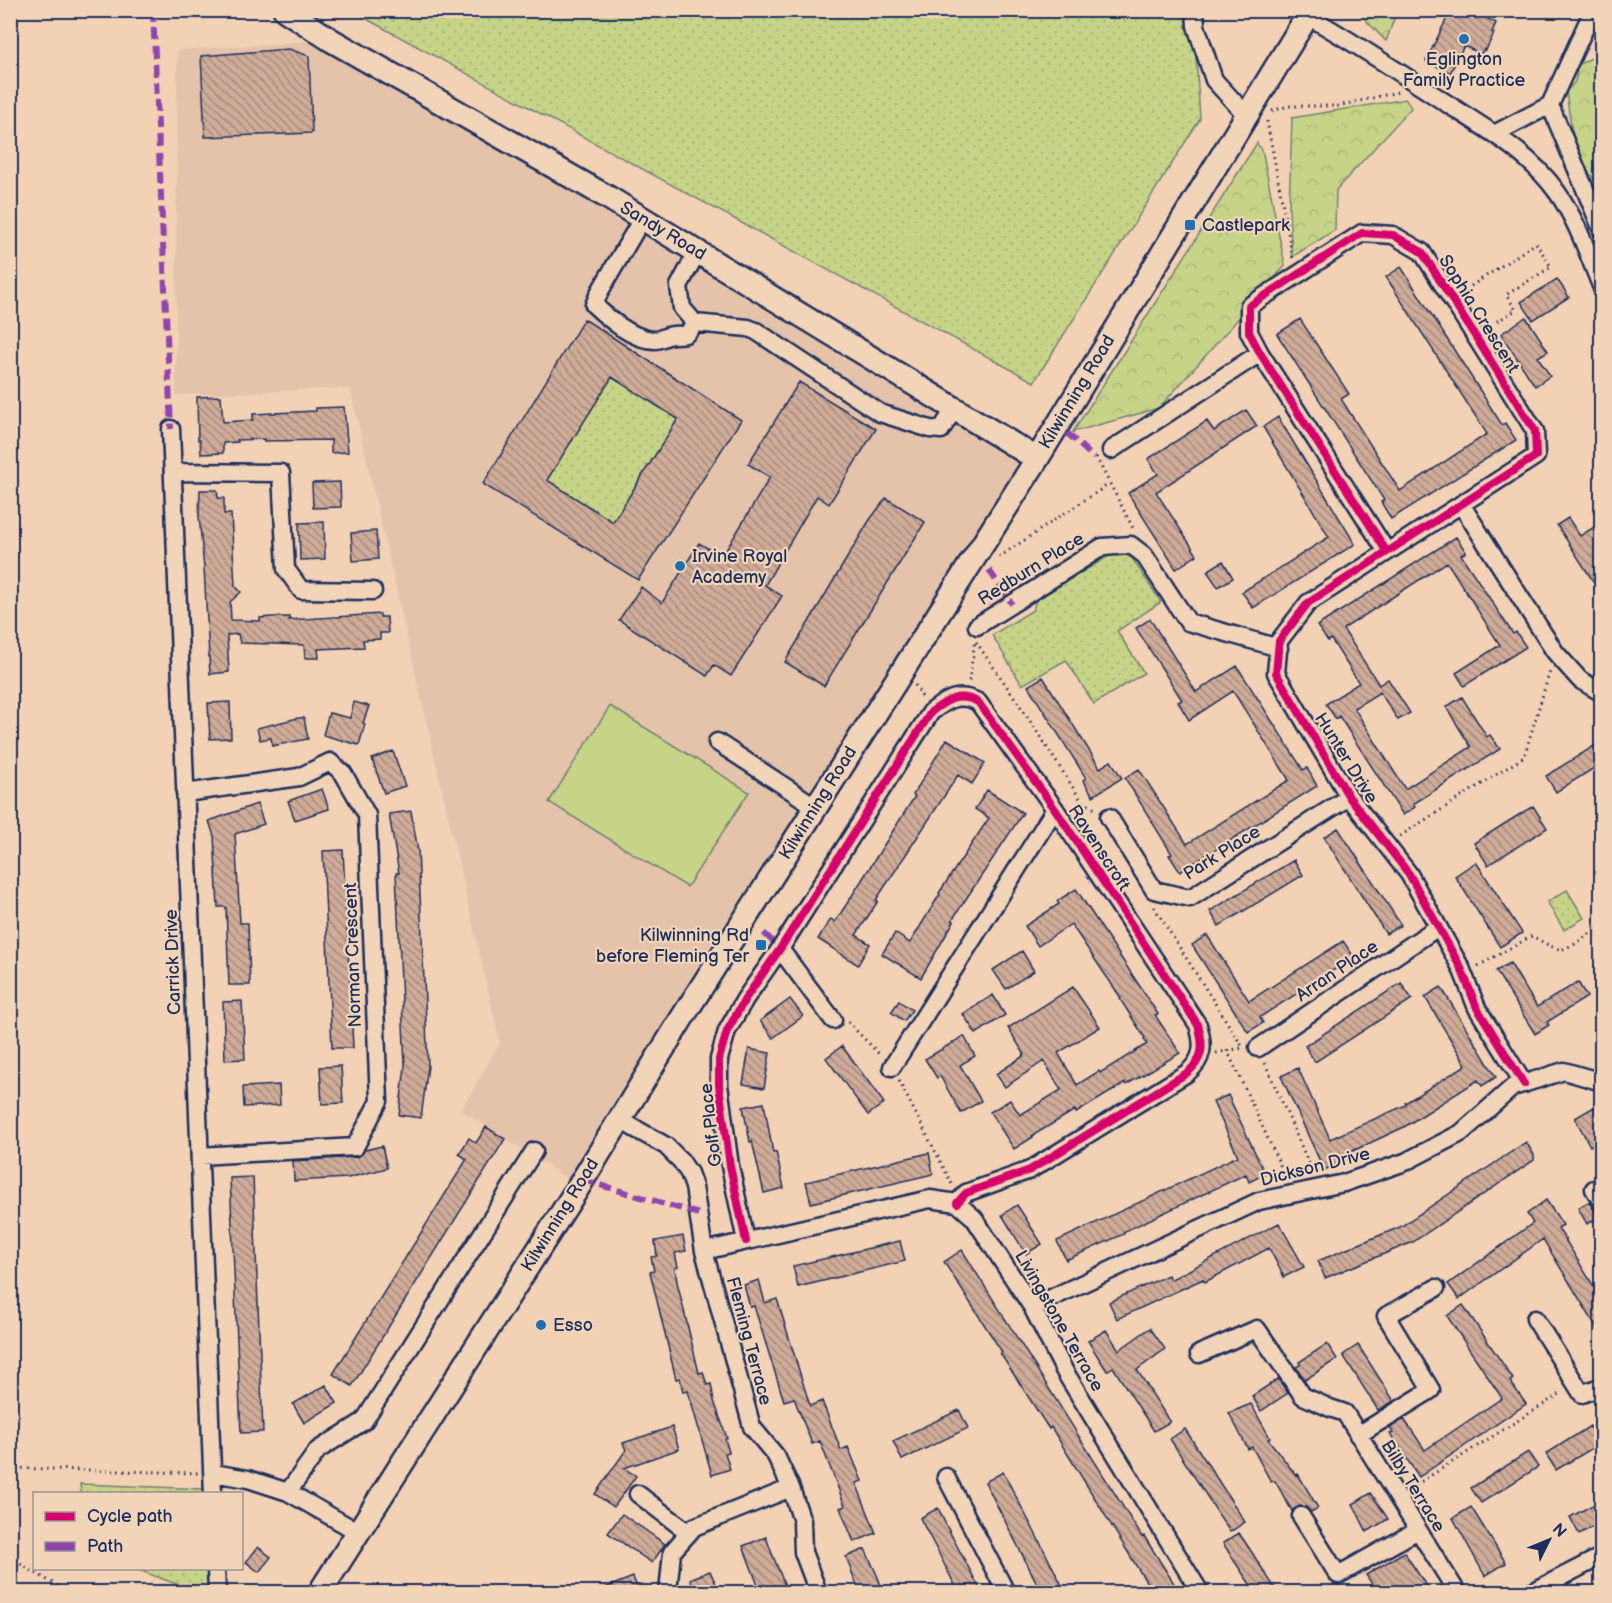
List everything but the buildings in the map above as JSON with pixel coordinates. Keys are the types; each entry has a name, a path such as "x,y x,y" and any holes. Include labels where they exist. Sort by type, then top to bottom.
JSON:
{"main road":[{"name":"Sandy Road","path":"285,10 331,40 642,219 1037,459"},
{"name":"Kilwinning Road","path":"320,1593 900,674 1257,116 1309,13"}],"street":[{"path":"1195,10 1196,26 1214,80 1257,116"},
{"path":"1494,134 1550,105 1593,10"},
{"path":"1309,13 1494,134 1531,162 1558,193 1584,243 1602,288"},
{"path":"1550,105 1602,230"},
{"path":"642,219 594,305 606,316 637,336 656,340 670,335 682,336 688,333 695,323"},
{"name":"Sophia Crescent","path":"1387,552 1260,353 1249,332 1249,306 1362,233 1393,236 1422,252 1535,431 1536,456 1461,504"},
{"path":"697,252 679,286 682,308 695,323 748,328 756,331 880,412 930,429 941,430 954,409"},
{"path":"1110,450 1260,353"},
{"name":"Carrick Drive","path":"171,429 213,1492"},
{"path":"173,472 281,473 286,569 301,590 373,591"},
{"path":"1461,504 1555,652 1580,680 1602,693"},
{"name":"Hunter Drive","path":"1461,504 1308,603 1280,641 1276,673 1349,797 1409,874 1464,975 1477,1008 1524,1084"},
{"path":"1131,545 1144,555 1188,622 1279,648"},
{"name":"Redburn Place","path":"977,626 1102,547 1131,545"},
{"path":"833,1020 780,949 931,712 949,700 967,696"},
{"name":"Ravenscroft","path":"967,696 978,702 1055,809 1198,1025 1202,1038 1201,1057"},
{"path":"717,742 816,807"},
{"name":"Norman Crescent","path":"185,792 299,777 330,762 343,773 367,815 379,1101 355,1147 200,1156"},
{"name":"Park Place","path":"1154,890 1190,898 1349,797"},
{"name":"Ravenscroft","path":"892,1067 1055,809"},
{"path":"1108,817 1154,890"},
{"name":"Arran Place","path":"1258,1048 1438,927"},
{"name":"Golf Place","path":"746,1241 730,1166 719,1085 719,1059 727,1031 745,999 780,949"},
{"path":"704,1251 930,1199 957,1203 966,1193 1030,1170 1187,1073 1201,1057"},
{"name":"Dickson Drive","path":"1032,1307 1259,1201 1344,1183 1405,1162 1461,1133 1513,1087 1564,1071 1602,1082"},
{"name":"Fleming Terrace","path":"620,1120 666,1146 689,1173 694,1188 704,1251 752,1427 776,1456 791,1488 802,1521 803,1552 818,1593"},
{"path":"288,1492 318,1450 364,1421 534,1151"},
{"name":"Livingstone Terrace","path":"957,1203 974,1218 1032,1307 1065,1372 1200,1593"},
{"path":"1358,1435 1431,1390 1386,1316 1436,1288"},
{"path":"1535,1319 1579,1389 1602,1386"},
{"name":"Bilby Terrace","path":"1199,1354 1257,1329 1303,1396 1345,1413 1457,1593"},
{"path":"213,1473 248,1479 288,1492 358,1532"},
{"path":"946,1477 1006,1593"},
{"path":"668,1593 672,1552 694,1527 791,1488"},
{"path":"638,1494 688,1533"},
{"path":"1301,1516 1338,1575 1418,1530"},
{"path":"1532,1593 1602,1556"},
{"path":"216,1570 217,1593"}],"path":[{"path":"1270,111 1288,106 1338,106 1404,91"},
{"path":"1257,116 1296,275"},
{"path":"1471,286 1536,243 1551,267 1506,295 1515,310 1494,323"},
{"path":"1110,450 1094,458 1134,528 1131,545"},
{"path":"995,560 1109,484"},
{"path":"967,696 974,641 1017,701 1081,800 1108,817"},
{"path":"1386,845 1524,757 1555,652"},
{"path":"900,674 913,682 931,712"},
{"path":"1154,890 1153,905 1237,1040 1244,1047 1201,1057"},
{"path":"1464,975 1532,936 1561,950 1575,944 1602,925"},
{"path":"833,1020 846,1020 892,1067 951,1180 957,1203"},
{"path":"1258,1048 1319,1188"},
{"path":"1227,1050 1294,1194"},
{"path":"1397,1497 1579,1389"},
{"path":"10,1468 213,1473"},
{"path":"10,1558 68,1593"}],"shaded area":[{"name":"Irvine Royal Academy","path":"331,40 1037,459 579,1186 461,1110 500,1043 350,388 176,395 177,50"}],"green space":[{"path":"352,11 1193,11 1200,119 1034,382"},
{"path":"1357,11 1397,11 1386,41"},
{"path":"1593,57 1601,86 1601,184 1587,171 1578,154 1566,91 1575,82 1578,65"},
{"path":"1406,99 1411,108 1336,190 1335,230 1292,257 1289,210 1292,118"},
{"path":"1257,143 1263,154 1285,266 1159,408 1073,432"},
{"path":"611,377 678,419 613,522 547,480"},
{"path":"1117,551 1132,558 1161,602 1117,631 1144,673 1094,704 1066,660 1022,685 992,635 1033,610 1036,600"},
{"path":"610,706 749,792 687,887 549,802"},
{"path":"1567,890 1584,918 1564,930 1547,902"},
{"path":"80,1484 205,1489 205,1492 81,1492"},
{"path":"139,1570 209,1570 210,1592 198,1592"}],"marked path":[{"path":"153,10 171,429"},
{"path":"1067,433 1094,458"},
{"path":"989,570 1012,604"},
{"path":"764,933 780,949"},
{"path":"583,1180 699,1214"}],"cycle path":[{"path":"1387,552 1260,353 1249,332 1249,306 1362,233 1393,235 1422,252 1535,431 1536,456 1308,603 1279,641 1276,673 1349,797 1409,874 1461,968 1477,1008 1524,1084"},
{"path":"746,1241 730,1166 719,1085 719,1059 727,1031 745,999 780,949 931,712 948,701 964,698 978,702 1055,809 1198,1025 1202,1045 1200,1057 1187,1073 1030,1170 966,1193 957,1203"}],"place":[{"name":"Eglington Family Practice","path":"1464,39"},
{"name":"Castlepark","path":"1190,225"},
{"name":"Irvine Royal Academy","path":"680,566"},
{"name":"Kilwinning Rd before Fleming Ter","path":"761,945"},
{"name":"Esso","path":"541,1325"}]}
